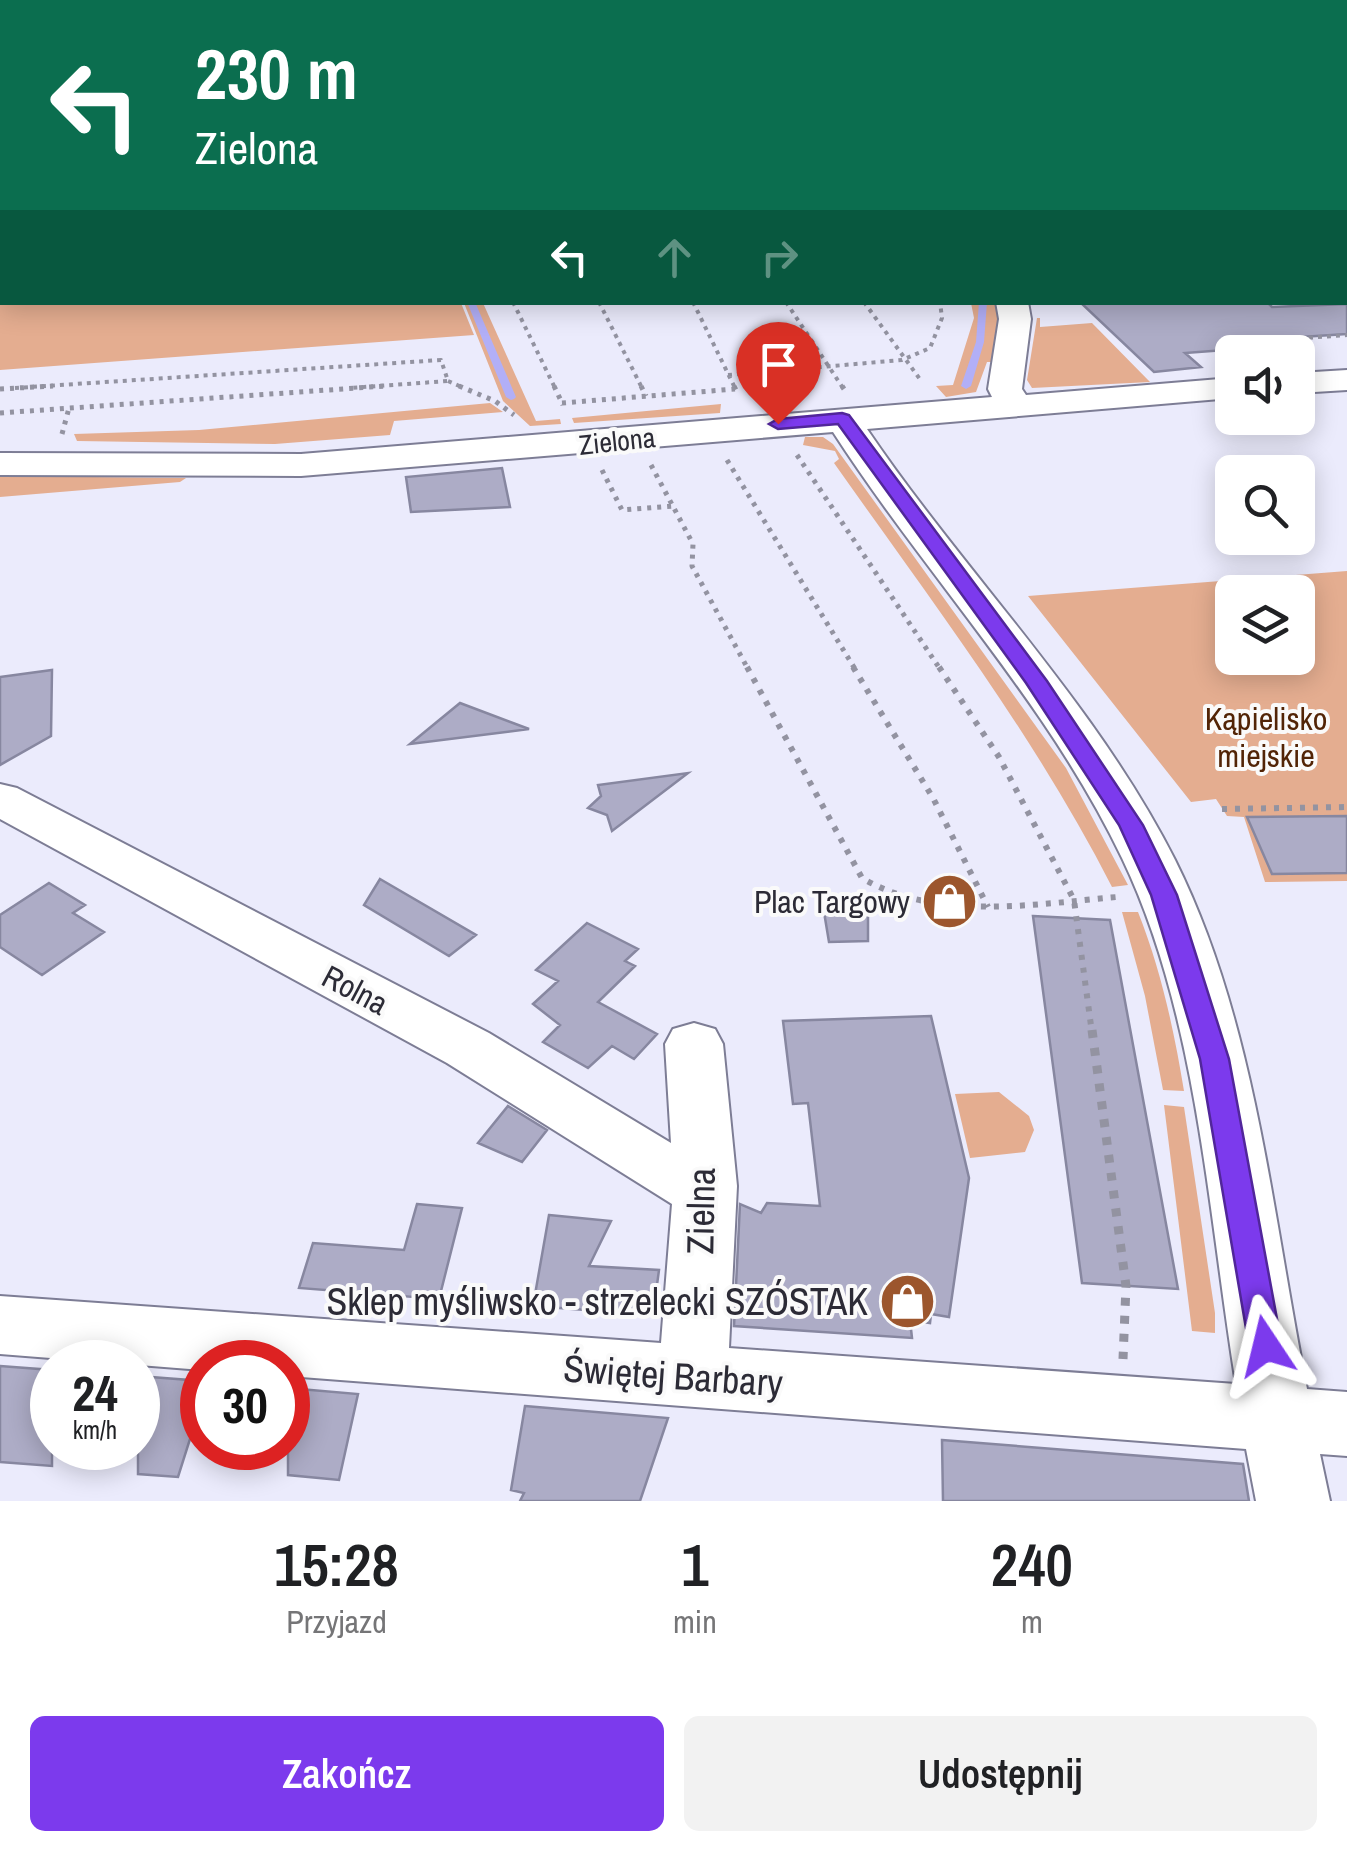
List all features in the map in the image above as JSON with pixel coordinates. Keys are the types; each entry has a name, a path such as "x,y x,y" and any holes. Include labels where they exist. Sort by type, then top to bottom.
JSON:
{"street":[{"path":"1012,305 1015,320 1005,389 1014,404"},
{"path":"1315,382 1347,380"},
{"name":"Zielona","path":"0,464 278,466 546,448 844,404 1014,404 1215,389"},
{"path":"844,404 1056,710 1150,861 1188,959 1313,1421 1294,1501"},
{"name":"Rolna","path":"0,799 468,1048 685,1184 705,1186"},
{"name":"Zielna","path":"692,1378 705,1186 694,1044"},
{"name":"Świętej Barbary","path":"0,1325 1313,1421"}],"path":[{"path":"514,305 562,403 735,389"},
{"path":"600,305 646,396"},
{"path":"694,305 735,389 746,402"},
{"path":"788,305 826,366 844,404"},
{"path":"866,305 902,360 926,387"},
{"path":"728,375 902,360 930,348 942,318 940,305"},
{"path":"1315,338 1347,335"},
{"path":"0,388 441,360 448,382"},
{"path":"0,413 448,382 495,401 522,422"},
{"path":"62,434 69,408"},
{"path":"791,446 999,757 1074,900 1126,1286 1123,1360"},
{"path":"722,451 934,798 989,908"},
{"path":"646,456 693,544 692,566 862,878 874,889 896,895 989,908 1117,898"},
{"path":"597,460 622,510 673,506"},
{"path":"1222,809 1347,807"}],"green space":[{"path":"0,305 462,305 474,335 0,370"},
{"path":"465,305 484,305 536,421 560,419 561,424 530,426 503,401"},
{"path":"971,305 998,305 1000,321 993,362 987,362 976,392 946,397 936,386 953,385 974,318"},
{"path":"1037,318 1040,327 1092,323 1150,382 1032,388 1027,380"},
{"path":"490,403 503,412 394,421 390,435 275,444 77,441 74,434 199,430"},
{"path":"721,404 720,413 574,423 572,418"},
{"path":"805,437 823,437 833,444 1066,768 1128,885 1112,887 1016,723 834,463 839,459 835,451 803,445"},
{"path":"0,476 186,478 180,482 0,497"},
{"name":"Kąpielisko miejskie","path":"1347,571 1347,881 1265,882 1244,817 1227,816 1216,799 1191,802 1028,596 1215,581 1215,675 1315,675 1315,575 1296,575"},
{"path":"1122,912 1138,912 1146,934 1166,1000 1184,1091 1163,1090 1145,996"},
{"path":"999,1092 1029,1116 1034,1130 1025,1152 970,1158 955,1094"},
{"path":"1164,1105 1184,1107 1215,1333 1192,1331"}],"building":[{"path":"1083,305 1347,305 1347,334 1215,335 1215,351 1185,353 1201,367 1154,372"},
{"path":"502,468 510,507 411,512 406,477"},
{"path":"52,670 51,736 0,765 0,677"},
{"path":"460,703 529,729 410,744"},
{"path":"688,773 612,831 607,815 588,808 601,796 598,785"},
{"path":"1347,816 1347,873 1272,874 1247,817"},
{"path":"380,879 476,935 449,956 364,905"},
{"path":"49,883 85,905 73,913 104,932 42,975 0,947 0,915"},
{"path":"823,906 868,907 868,941 829,942"},
{"path":"1033,916 1110,920 1178,1289 1082,1283"},
{"path":"587,923 638,949 625,961 635,966 598,1002 657,1034 634,1059 612,1046 588,1068 543,1042 560,1025 533,1004 558,981 536,970"},
{"path":"931,1016 969,1178 949,1317 931,1314 930,1323 910,1320 912,1338 734,1326 740,1204 761,1213 767,1203 820,1206 808,1103 793,1104 783,1021"},
{"path":"508,1106 547,1130 522,1162 478,1143"},
{"path":"417,1204 462,1208 439,1299 299,1288 313,1243 404,1250"},
{"path":"549,1215 611,1221 589,1266 659,1270 653,1315 533,1306"},
{"path":"0,1366 30,1368 30,1464 0,1462"},
{"path":"160,1378 180,1379 178,1477 138,1474 138,1470 160,1470"},
{"path":"310,1390 358,1394 339,1480 288,1475 288,1470 310,1470"},
{"path":"525,1406 668,1418 640,1501 520,1501 524,1493 511,1490"},
{"path":"942,1440 1243,1464 1249,1501 943,1501"}],"waterway":[{"path":"472,305 511,397"},
{"path":"966,386 980,342 983,305"}],"place":[{"name":"Plac Targowy","path":"949,902"},
{"name":"Sklep myśliwsko - strzelecki SZÓSTAK","path":"907,1302"}],"route":[{"path":"778,424 842,418 1036,681 1131,825 1164,895 1201,1006 1266,1346"}]}
